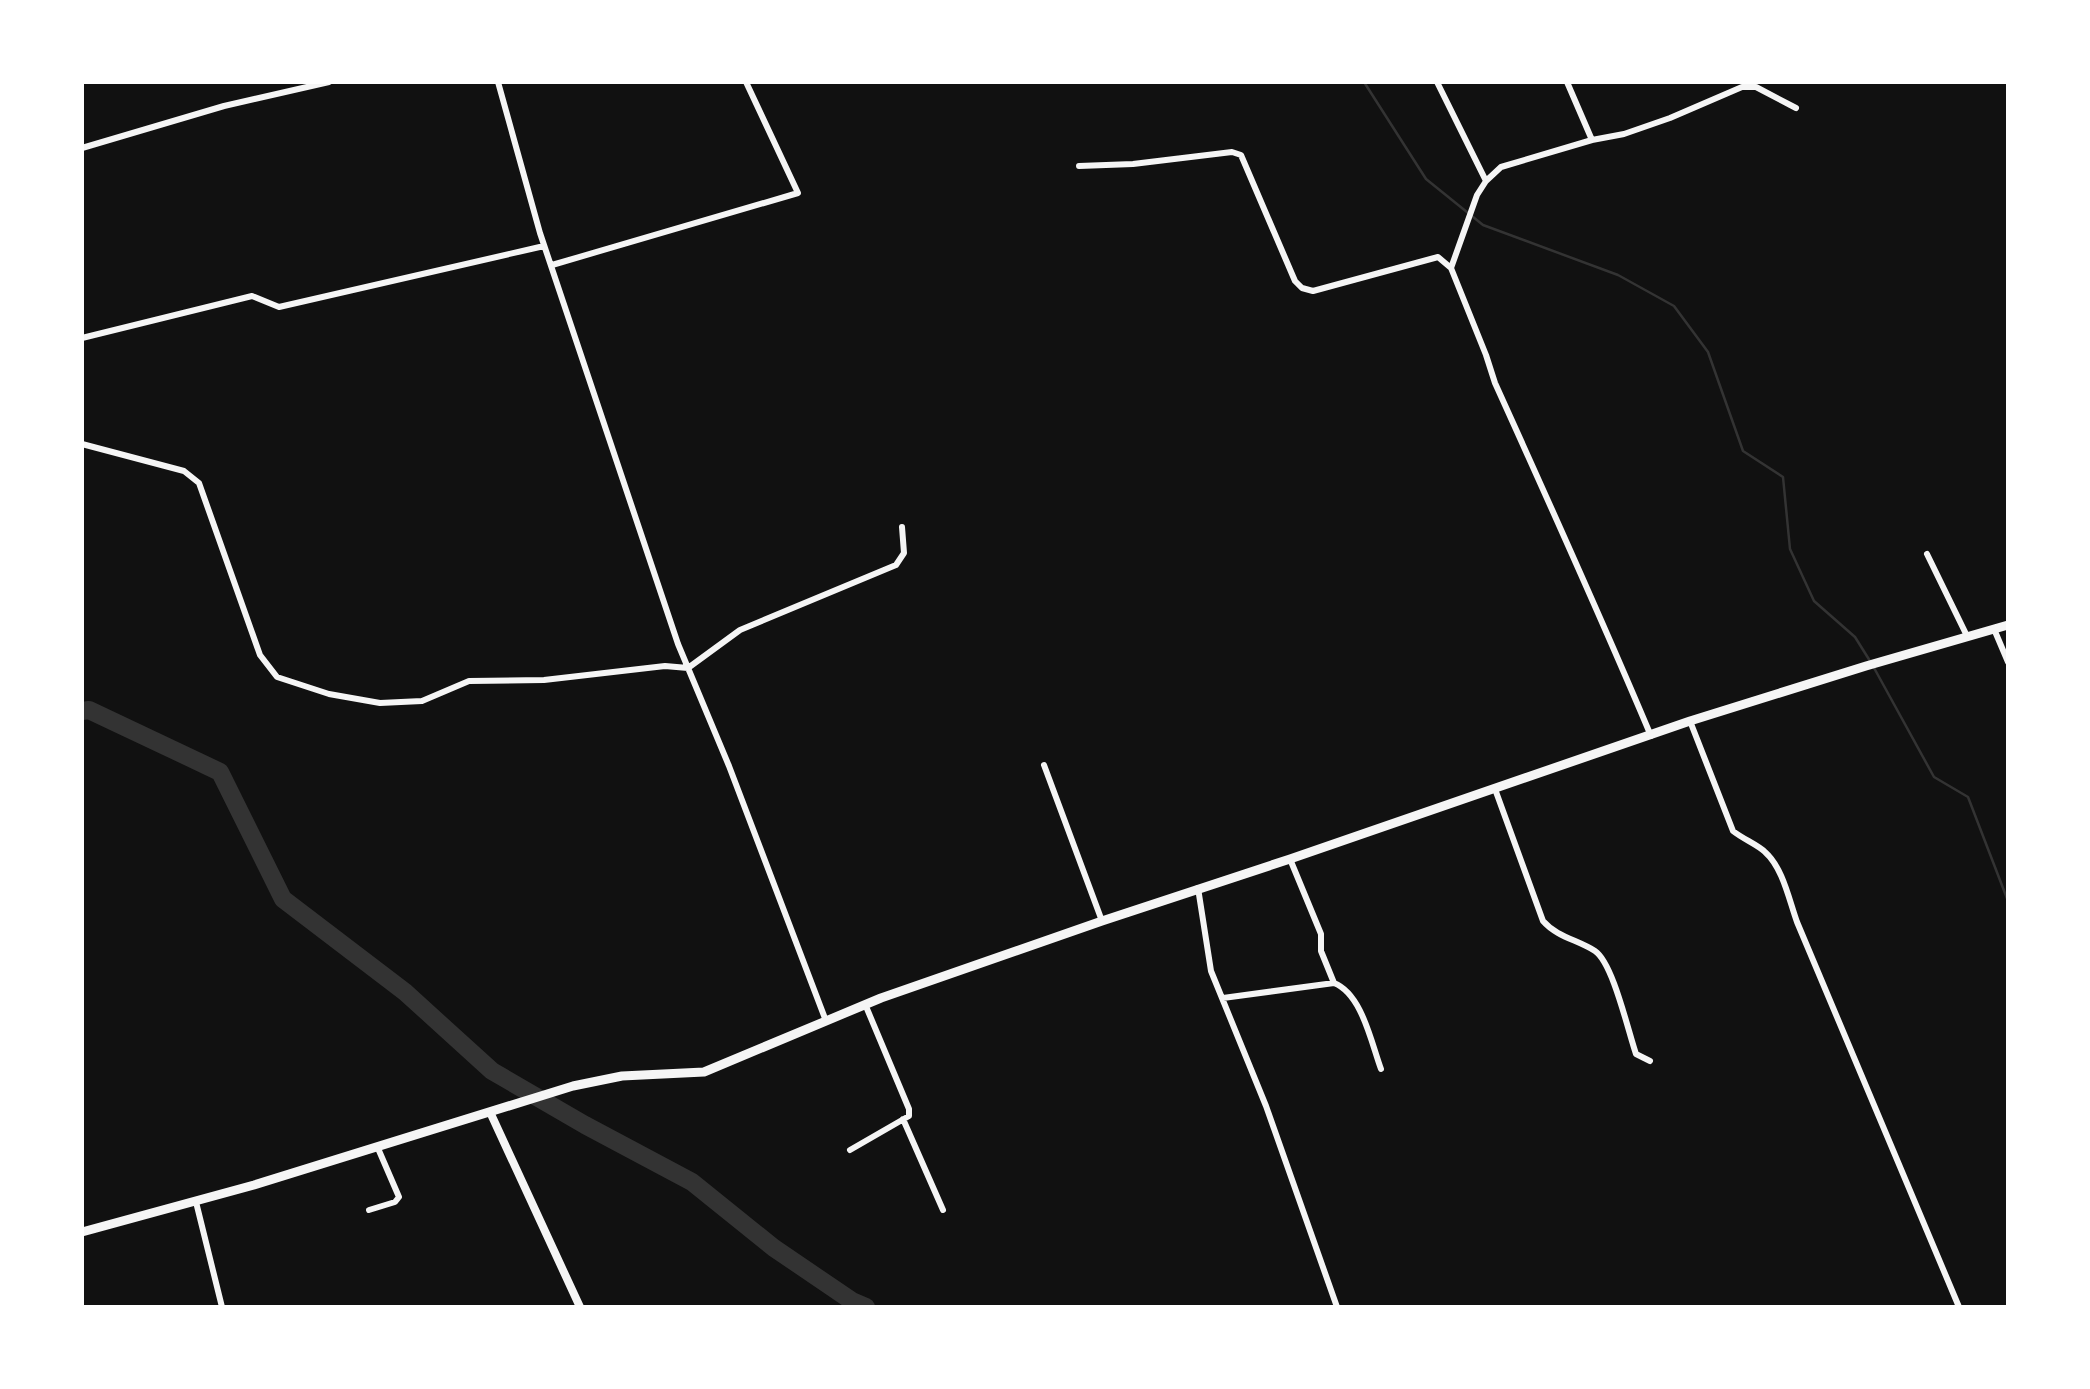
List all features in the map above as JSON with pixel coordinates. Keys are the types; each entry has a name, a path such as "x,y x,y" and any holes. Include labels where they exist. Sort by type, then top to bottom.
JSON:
{"main road":[{"path":"82,1232 196,1202 573,1086 622,1076 704,1072 865,1004 1102,920 1290,859 1690,721 2008,625"}],"street":[{"path":"82,148 224,106 329,82"},
{"path":"498,82 544,246 643,541 688,668 729,766 826,1021"},
{"path":"552,265 798,193 746,82"},
{"path":"1437,82 1486,181"},
{"path":"1567,82 1592,140"},
{"path":"1451,268 1477,195 1486,181 1501,167 1592,140 1624,134 1670,118 1742,87 1756,87 1796,108"},
{"path":"1079,166 1133,164 1232,152 1241,155 1295,281 1302,288 1314,291 1438,257 1451,268 1495,383 1597,607 1651,736"},
{"path":"82,338 252,296 279,307 544,246"},
{"path":"82,444 184,471 199,484 260,655 276,677 329,694 380,703 422,701 469,681 544,680 665,666 688,668 740,630 896,565 904,552 902,527"},
{"path":"1927,554 1967,636"},
{"path":"1994,629 2008,662"},
{"path":"1690,721 1733,831 1765,852 1778,871 1959,1307"},
{"path":"1044,765 1102,920"},
{"path":"1494,789 1543,921 1551,930 1596,952 1608,967 1636,1054 1650,1061"},
{"path":"1290,859 1321,934 1321,951 1334,983"},
{"path":"1198,888 1212,971 1266,1106 1337,1307"},
{"path":"1223,998 1334,983 1345,987 1357,1003 1381,1069"},
{"path":"850,1150 909,1116 909,1109 865,1004"},
{"path":"490,1112 580,1307"},
{"path":"903,1119 943,1210"},
{"path":"369,1210 395,1202 399,1197 377,1146"},
{"path":"196,1202 222,1307"}],"waterway":[{"path":"1364,82 1426,179 1483,225 1618,275 1674,306 1708,352 1743,451 1783,477 1790,549 1814,601 1855,637 1870,661"},
{"path":"1873,666 1934,777 1968,797 2008,901"},
{"path":"82,711 89,710 220,772 283,899 405,992 492,1071 692,1182 774,1248 852,1301 866,1307"}]}
